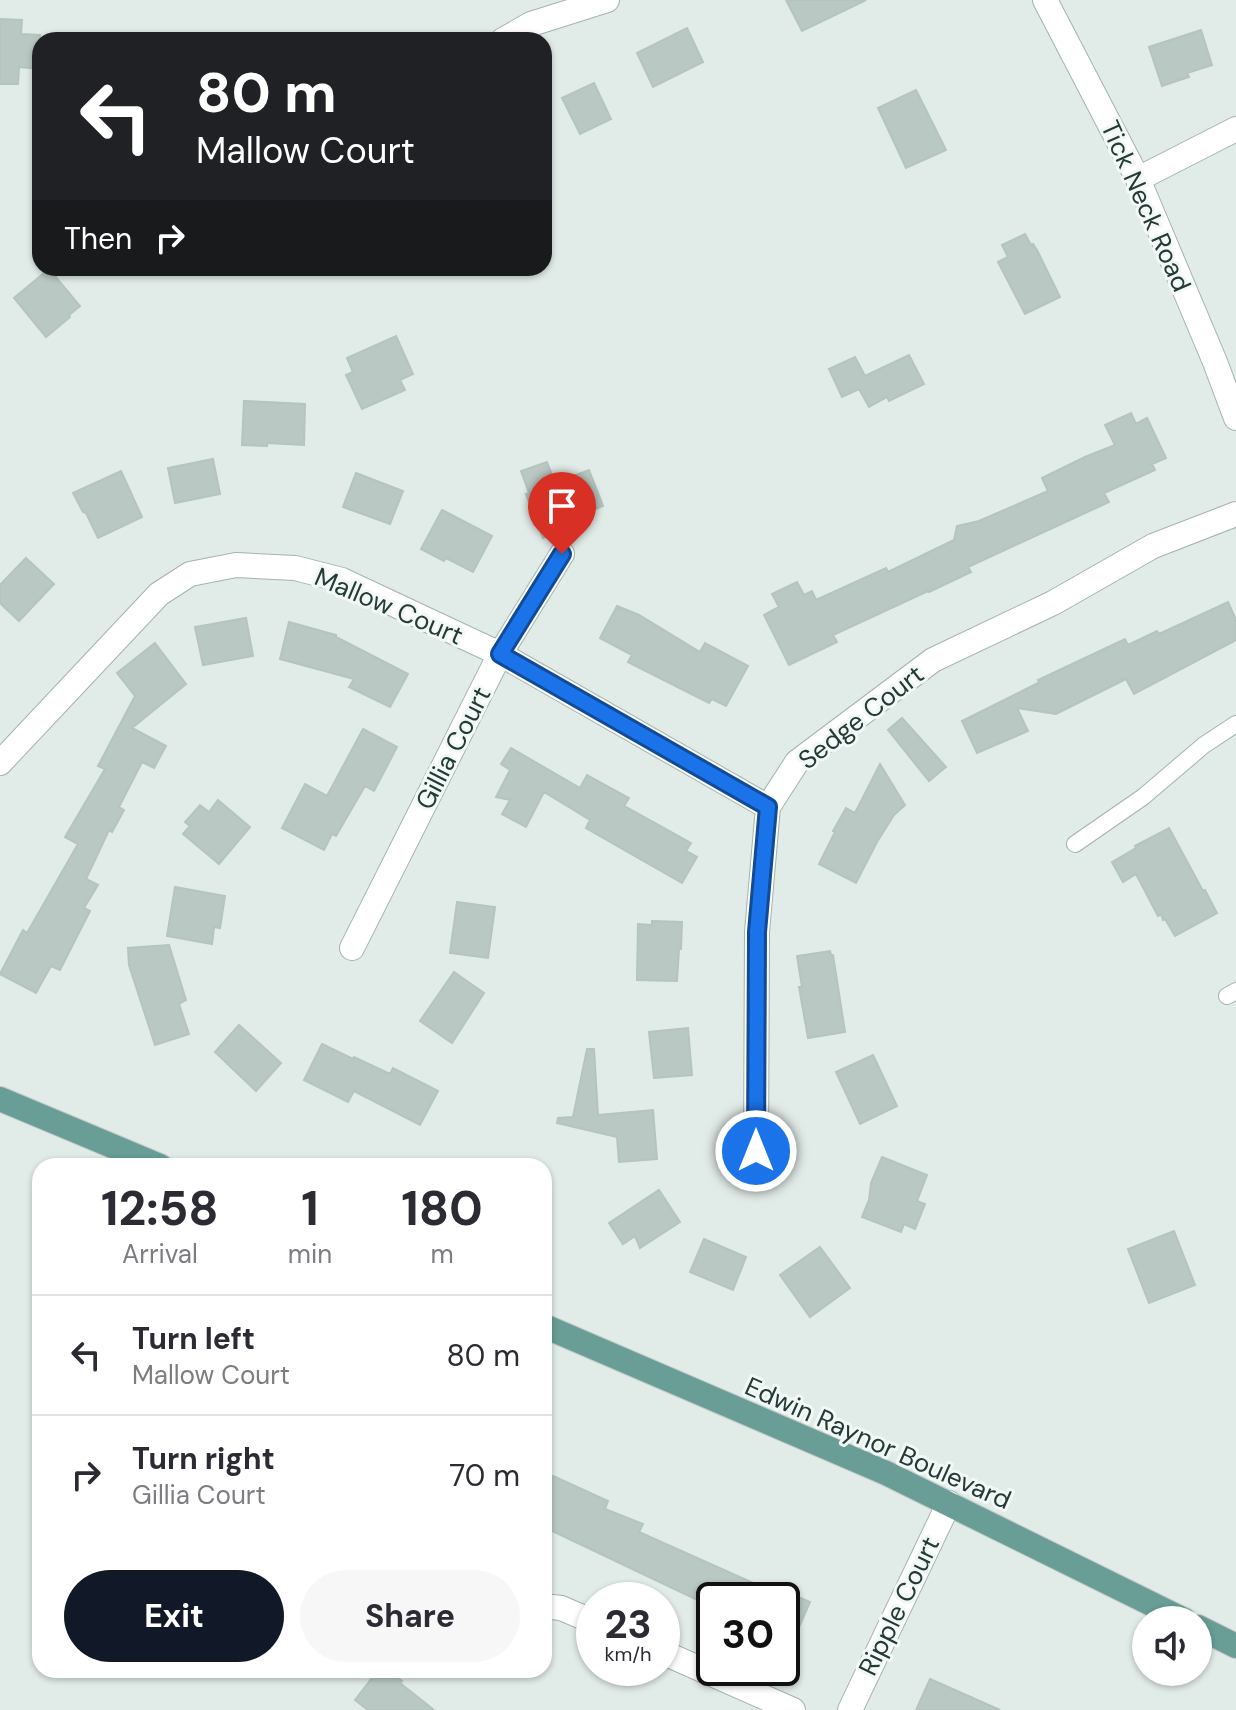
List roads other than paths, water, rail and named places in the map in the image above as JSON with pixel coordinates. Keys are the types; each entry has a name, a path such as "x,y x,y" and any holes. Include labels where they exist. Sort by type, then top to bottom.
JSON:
{"main road":[{"path":"0,1099 141,1158"},
{"name":"Edwin Raynor Boulevard","path":"552,1329 886,1473 1156,1606"},
{"path":"1212,1634 1236,1646"}],"street":[{"path":"517,32 531,24 607,0"},
{"name":"Tick Neck Road","path":"1045,0 1138,179 1236,418"},
{"path":"1138,179 1236,129"},
{"name":"Sedge Court","path":"756,1151 757,932 768,807 797,762 933,660 1053,603 1153,546 1236,514"},
{"name":"Gillia Court","path":"352,948 500,654 562,554"},
{"name":"Mallow Court","path":"0,763 159,594 190,574 236,565 295,568 342,580 500,654 768,807"},
{"name":"Ripple Court","path":"850,1710 949,1503"},
{"path":"552,1607 576,1614"},
{"path":"680,1660 793,1710"}],"lane":[{"path":"1075,844 1143,797 1204,745 1236,724"}]}
